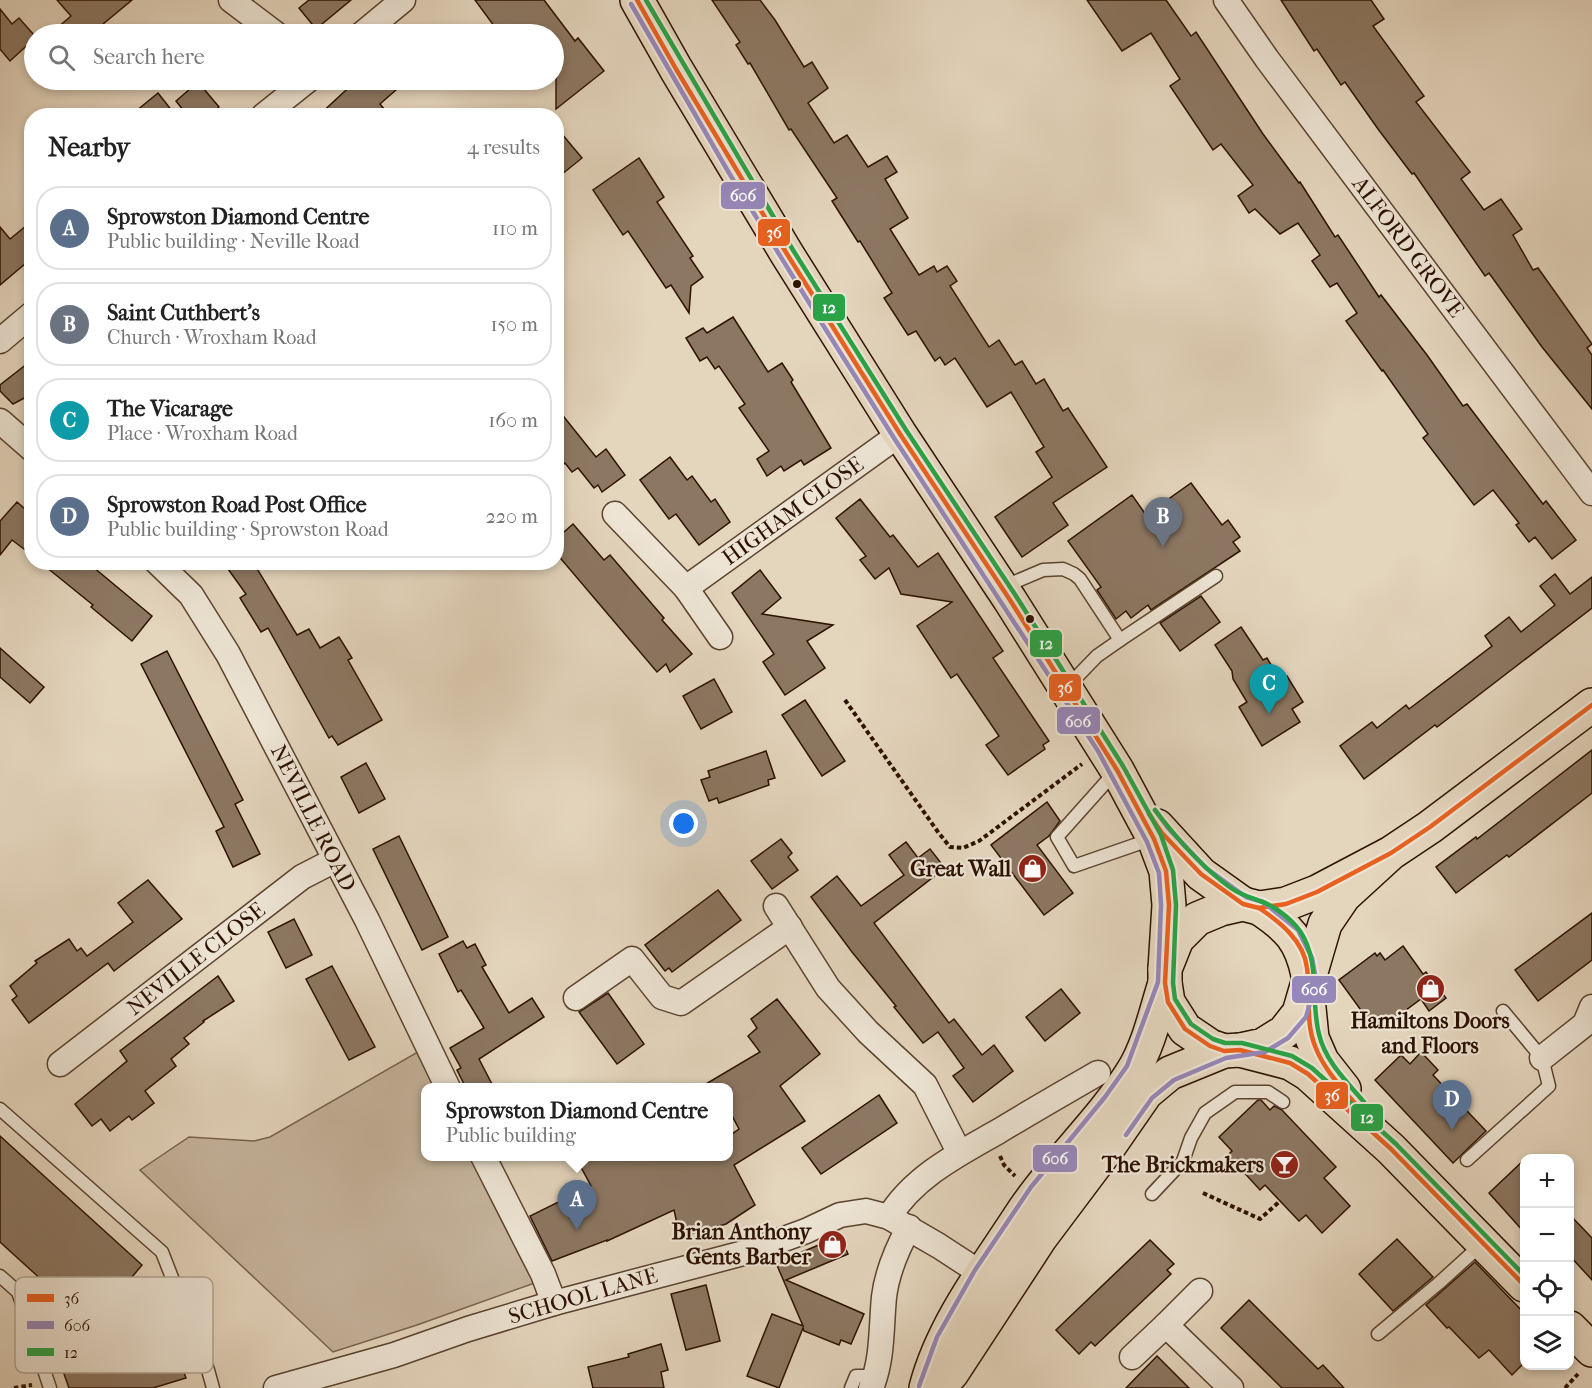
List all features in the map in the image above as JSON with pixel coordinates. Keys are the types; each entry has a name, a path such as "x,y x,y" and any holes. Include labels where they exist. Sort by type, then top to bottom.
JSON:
{"main road":[{"path":"637,0 746,187 900,434 1111,759 1162,833 1201,874 1273,918 1293,935 1305,960 1312,1038 1322,1061 1391,1149 1408,1177 1483,1243 1520,1281"},
{"path":"926,1388 932,1364 952,1324 982,1274 1037,1191 1111,1102 1134,1069 1177,939 1197,919 1221,909 1286,904 1317,892 1392,853 1592,705"},
{"path":"1111,759 1154,839 1166,871 1169,905 1165,976 1168,1002 1185,1029 1210,1046 1290,1063 1308,1074 1391,1149"},
{"path":"938,1388 952,1373 1041,1237 1146,1093 1170,1073 1232,1051 1263,1045 1284,1032 1299,1014 1325,924 1344,896 1392,853"}],"street":[{"path":"231,0 263,24"},
{"path":"374,24 403,0"},
{"name":"ALFORD GROVE","path":"1226,0 1267,59 1592,493"},
{"path":"273,108 296,90"},
{"path":"0,340 24,320"},
{"path":"0,421 24,442"},
{"name":"HIGHAM CLOSE","path":"686,588 900,434"},
{"path":"615,514 686,588 720,637"},
{"name":"NEVILLE ROAD","path":"165,570 191,595 213,628 335,860 446,1083"},
{"name":"NEVILLE CLOSE","path":"60,1064 302,877 335,860"},
{"path":"776,906 828,988 868,1032 925,1085 959,1152"},
{"path":"576,998 632,959 662,997 681,1003 790,927"},
{"path":"1542,1058 1585,1024 1592,1007"},
{"path":"873,1382 879,1366 885,1294 891,1267 900,1243 899,1201 959,1152 1098,1072"},
{"path":"486,1161 543,1274 554,1303"},
{"name":"SCHOOL LANE","path":"276,1388 394,1355 468,1329 554,1303 751,1251 840,1215 866,1211 899,1222 982,1274"},
{"path":"1132,1357 1200,1291"},
{"path":"1166,1325 1231,1388"}],"lane":[{"path":"1002,588 1043,570 1063,569 1080,579 1120,640"},
{"path":"1066,688 1097,656 1216,576"},
{"path":"1111,759 1057,837 1074,866 1154,839"},
{"path":"1467,1160 1549,1086 1542,1058 1503,1011"},
{"path":"1152,1194 1183,1161 1191,1138 1205,1113 1235,1092 1268,1092 1283,1102"},
{"path":"0,1109 162,1252 172,1277"},
{"path":"1377,1334 1483,1243"},
{"path":"0,1276 15,1289"},
{"path":"45,1373 50,1388"},
{"path":"209,1373 213,1388"},
{"path":"851,1388 856,1376 873,1382"}],"path":[{"path":"845,700 950,847 963,848 979,841 1111,759"},
{"path":"990,1136 1004,1165 1022,1183"},
{"path":"1203,1193 1260,1220 1280,1201"}],"shaded area":[{"path":"423,1049 441,1083 421,1083 421,1161 481,1161 543,1280 333,1352 140,1170 189,1137 254,1141 270,1137"}],"building":[{"path":"57,0 132,0 103,24 62,24 71,16"},
{"path":"309,0 351,0 322,24 312,24 299,8"},
{"path":"475,0 544,0 562,24 493,24"},
{"path":"712,0 760,0 804,67 812,62 828,88 808,103 834,143 847,135 868,167 887,156 897,172 885,179 908,218 890,229 919,275 934,266 937,272 947,266 957,281 950,286 989,347 999,340 1015,365 1022,361 1036,384 1044,379 1063,411 1068,408 1107,467 1053,503 1068,525 1022,557 995,517 1052,477 1036,452 1044,447 1011,392 987,407 955,358 945,365 940,357 935,361 916,331 908,335 884,298 892,293 832,201 837,198 791,129 789,130 750,63 748,64 736,45 740,42"},
{"path":"1087,0 1166,0 1191,36 1196,32 1263,134 1300,182 1335,237 1338,235 1379,297 1381,295 1463,406 1467,404 1543,504 1546,501 1576,540 1552,559 1535,537 1529,542 1516,525 1519,523 1493,490 1474,505 1423,438 1428,434 1346,321 1357,313 1337,283 1330,287 1312,261 1320,255 1298,223 1280,234 1255,209 1249,213 1238,196 1253,185 1221,144 1213,150 1170,86 1180,79 1151,33 1122,51"},
{"path":"1281,0 1371,0 1384,19 1373,26 1424,96 1416,102 1470,172 1461,179 1484,210 1501,199 1522,229 1513,235 1533,270 1538,268 1592,344 1587,348 1592,355 1592,409 1542,347 1489,273 1485,276 1414,173 1412,174 1345,82 1341,85 1317,49 1314,51"},
{"path":"0,9 12,24 19,18 24,24 24,48 10,61 0,49"},
{"path":"564,26 575,41 578,38 604,71 556,108 556,90 564,90"},
{"path":"189,90 205,90 219,107 182,108 176,101"},
{"path":"346,90 396,90 380,104 383,108 327,108"},
{"path":"158,93 170,108 140,108"},
{"path":"564,137 582,158 564,173"},
{"path":"639,158 664,197 657,202 693,256 690,258 703,277 691,286 689,313 671,285 666,288 628,231 623,235 593,190"},
{"path":"0,227 10,239 24,228 24,265 0,285"},
{"path":"733,317 768,372 782,363 831,448 804,465 801,460 784,471 781,466 767,476 757,459 769,451 739,408 745,404 719,366 715,369 707,357 700,361 686,338 703,328 707,333"},
{"path":"24,366 24,398 13,404 0,391 0,385"},
{"path":"564,417 596,457 606,449 625,475 602,492 598,485 594,488 578,468 572,472 565,463"},
{"path":"670,457 687,480 692,476 711,502 715,499 730,522 699,545 676,514 669,519 640,480"},
{"path":"1191,483 1222,525 1228,520 1240,537 1233,542 1240,551 1151,610 1148,605 1131,618 1126,611 1116,619 1097,590 1101,587 1068,541 1132,495 1146,515"},
{"path":"860,499 890,537 893,535 918,567 938,553 1003,651 993,658 1049,741 1043,745 1045,749 1008,775 986,745 999,736 957,674 951,678 917,626 952,602 901,594 889,568 875,579 860,560 866,556 836,518"},
{"path":"17,502 24,508 24,549 12,540 0,555 0,521"},
{"path":"573,524 604,560 610,555 692,654 670,672 666,664 657,672 564,562 564,532"},
{"path":"50,570 97,570 152,616 132,641 91,607 93,605"},
{"path":"229,570 258,570 297,635 309,629 320,648 339,637 352,658 348,660 382,720 338,745 332,736 329,738 268,628 261,632 240,598 246,594"},
{"path":"760,570 781,598 762,614 833,625 807,641 825,668 785,695 763,662 774,654 732,593"},
{"path":"1555,574 1570,594 1592,577 1592,608 1437,727 1435,725 1364,779 1340,746 1372,722 1377,728 1406,705 1409,709 1492,646 1485,636 1509,617 1521,632 1555,605 1540,586"},
{"path":"1201,596 1220,622 1180,651 1160,623"},
{"path":"1241,627 1263,660 1267,658 1280,680 1287,676 1303,702 1292,709 1300,722 1262,746 1239,707 1247,702 1233,679 1232,671 1215,645"},
{"path":"0,648 44,687 30,703 0,677"},
{"path":"167,651 243,800 235,804 260,854 233,867 216,831 224,827 141,664"},
{"path":"714,679 732,712 701,729 683,696"},
{"path":"805,700 845,761 822,776 782,715"},
{"path":"1592,750 1592,793 1509,857 1507,855 1456,893 1436,867 1476,837 1477,839"},
{"path":"766,751 775,778 768,780 769,785 719,803 717,798 709,801 701,780 710,777 708,771"},
{"path":"366,763 385,799 359,813 341,777"},
{"name":"Great Wall","path":"1047,802 1060,821 1049,836 1037,845 1073,893 1044,915 991,845"},
{"path":"399,836 448,937 422,950 373,849"},
{"path":"781,839 792,853 788,857 798,870 772,889 751,861"},
{"path":"906,842 918,858 930,849 945,868 874,923 949,1023 954,1019 982,1055 994,1045 1013,1071 973,1102 953,1076 964,1068 938,1032 923,1043 811,897 837,876 861,906 904,875 889,855"},
{"path":"148,880 182,919 114,971 108,963 29,1023 12,1000 17,996 10,986 37,963 35,961 69,939 77,951 81,948 87,956 133,922 118,903"},
{"path":"718,890 741,920 672,972 669,968 665,971 645,945"},
{"path":"1592,913 1592,960 1538,1001 1515,970"},
{"path":"294,919 312,955 286,968 268,932"},
{"path":"463,941 467,948 475,944 486,965 482,967 509,1013 532,998 544,1017 479,1059 491,1083 464,1083 457,1070 461,1068 450,1048 484,1028 461,990 458,992 439,954"},
{"path":"1403,946 1423,974 1426,972 1446,998 1429,1011 1421,999 1387,1024 1381,1017 1371,1024 1339,980 1375,953 1377,956 1380,953 1385,960"},
{"path":"332,966 375,1047 349,1060 306,979"},
{"path":"218,976 234,1001 203,1021 184,1038 189,1044 171,1059 176,1066 145,1091 154,1103 132,1120 129,1116 110,1131 101,1119 92,1126 75,1104 127,1061 120,1051"},
{"path":"1061,989 1080,1013 1045,1041 1026,1017"},
{"path":"608,993 644,1044 617,1064 579,1012"},
{"path":"777,999 820,1054 780,1086 805,1121 734,1165 755,1205 726,1224 680,1237 674,1210 607,1241 552,1261 530,1216 591,1186 578,1161 733,1161 733,1133 739,1129 733,1118 733,1083 707,1083 760,1052 748,1036 757,1028 751,1019"},
{"path":"1421,1052 1438,1070 1433,1075 1486,1131 1453,1163 1375,1080 1401,1055 1410,1064"},
{"path":"879,1095 897,1123 821,1174 802,1148"},
{"name":"The Brickmakers","path":"1258,1100 1261,1100 1270,1110 1274,1106 1282,1110 1336,1167 1324,1178 1350,1206 1322,1233 1306,1215 1299,1221 1265,1185 1260,1190 1228,1155 1232,1151 1219,1137"},
{"path":"0,1136 142,1265 132,1277 38,1277 0,1242"},
{"path":"1520,1164 1520,1228 1489,1193"},
{"path":"1574,1219 1592,1238 1592,1280 1574,1260"},
{"path":"840,1236 848,1254 786,1280 864,1314 851,1344 841,1340 839,1345 804,1331 803,1328 779,1388 747,1376 772,1314 803,1326 776,1263"},
{"path":"1397,1239 1433,1277 1393,1311 1359,1274"},
{"path":"1150,1240 1174,1264 1167,1270 1171,1274 1095,1346 1091,1342 1079,1354 1056,1330"},
{"path":"1475,1262 1520,1309 1520,1367 1512,1375 1489,1350 1479,1358 1426,1305"},
{"path":"706,1285 720,1341 686,1350 671,1294"},
{"path":"1249,1300 1318,1369 1323,1365 1344,1388 1282,1388 1221,1328"},
{"path":"661,1344 668,1370 661,1372 664,1388 593,1388 588,1367 629,1357 628,1354"},
{"path":"1157,1356 1189,1388 1126,1388"},
{"path":"64,1373 184,1373 186,1378 153,1388 69,1388"}],"transit line":[{"name":"36","path":"637,0 787,254 1117,770 1154,839 1166,871 1169,905 1165,983 1168,1002 1185,1029 1210,1046 1224,1051 1240,1050 1290,1063 1308,1074 1391,1149 1520,1281"},
{"name":"12","path":"646,0 793,250 1123,766 1161,835 1173,870 1176,905 1173,983 1175,999 1191,1024 1213,1039 1225,1043 1242,1043 1292,1056 1312,1068 1396,1144 1520,1271"},
{"name":"606","path":"631,4 729,173 821,322 1098,751 1147,842 1159,873 1161,905 1158,982 1127,1066 1105,1097 1031,1187 975,1270 937,1337 919,1386"},
{"name":"36","path":"1149,814 1162,833 1201,874 1243,904 1259,908 1286,904 1317,892 1391,853 1430,827 1592,705"},
{"name":"606","path":"1126,1135 1152,1098 1174,1080 1226,1058 1265,1052 1288,1038 1306,1017 1314,989 1315,974 1312,958 1298,930 1263,902 1246,897 1206,868 1168,828 1155,810"},
{"name":"12","path":"1155,810 1190,852 1220,880 1238,892 1277,910 1300,931 1311,956 1316,1021 1322,1044 1337,1071 1364,1102"},
{"name":"36","path":"1259,908 1283,926 1301,949 1307,968 1310,1027 1315,1046 1328,1071 1358,1107"}],"place":[{"name":"Saint Cuthbert's","path":"1163,547"},
{"name":"The Vicarage","path":"1269,714"},
{"name":"Great Wall","path":"1032,869"},
{"name":"Hamiltons Doors and Floors","path":"1430,989"},
{"name":"Sprowston Road Post Office","path":"1452,1130"},
{"name":"The Brickmakers","path":"1285,1165"},
{"name":"Sprowston Diamond Centre","path":"577,1230"},
{"name":"Brian Anthony Gents Barber","path":"832,1245"}]}
